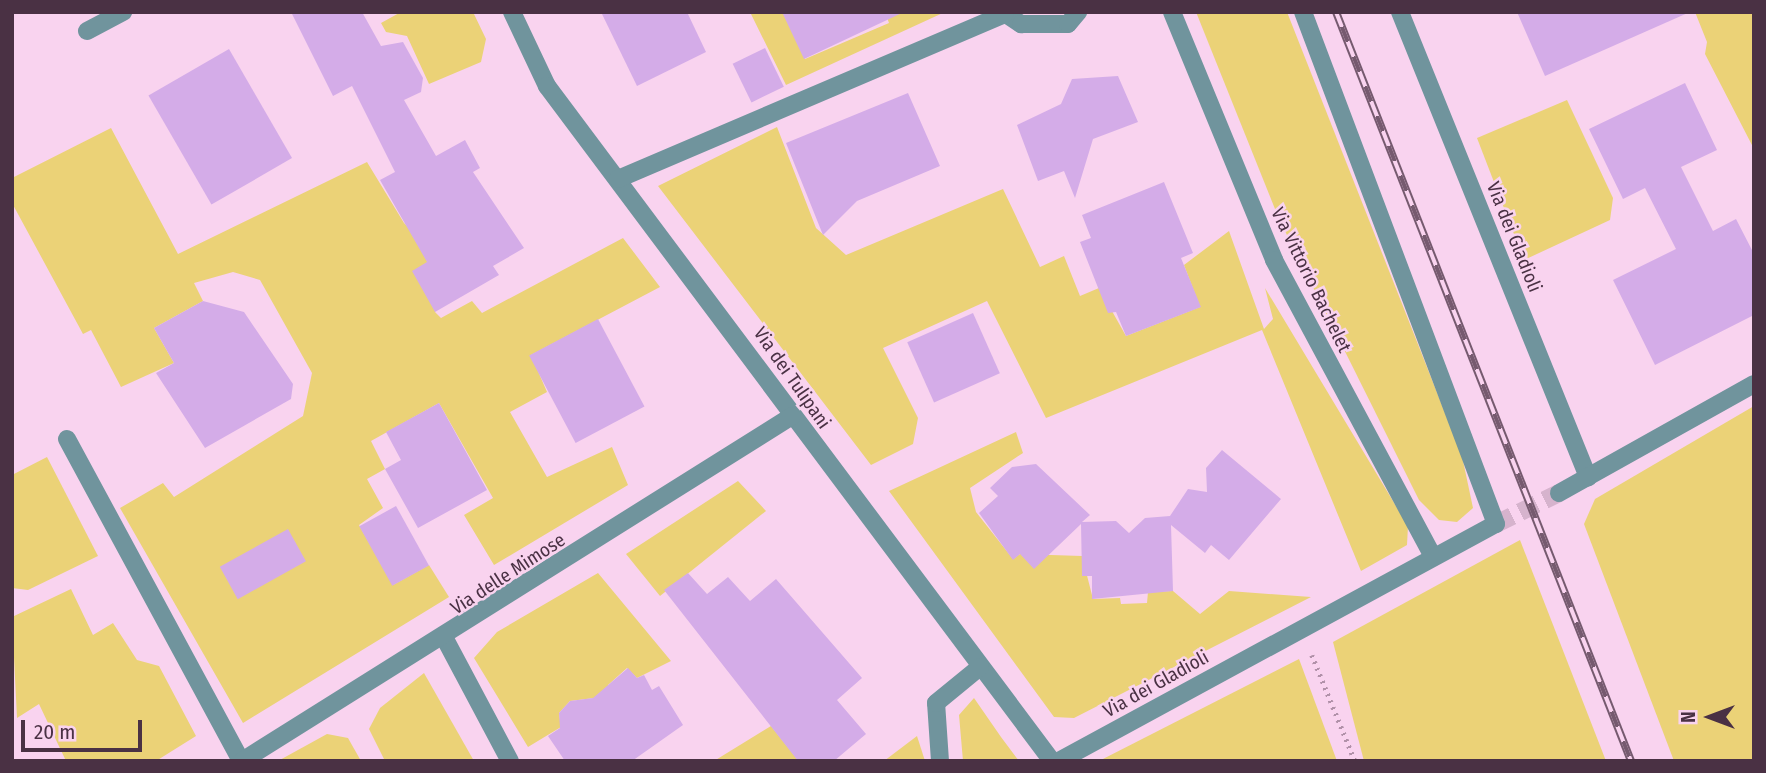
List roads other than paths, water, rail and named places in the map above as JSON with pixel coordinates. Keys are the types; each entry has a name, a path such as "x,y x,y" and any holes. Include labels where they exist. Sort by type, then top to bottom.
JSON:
{"street":[{"path":"87,31 123,12"},
{"name":"Via dei Tulipani","path":"512,12 547,86 1052,761"},
{"path":"618,179 1003,13 1021,24 1068,24 1078,12"},
{"name":"Via Vittorio Bachelet","path":"1172,12 1274,260 1433,557"},
{"name":"Via dei Gladioli","path":"1059,761 1496,524 1303,12"},
{"name":"Via dei Gladioli","path":"1400,12 1588,477"},
{"path":"1559,493 1754,384"},
{"name":"Via delle Mimose","path":"242,761 445,639 792,416"},
{"path":"66,439 242,761"},
{"path":"445,639 510,761"},
{"path":"940,761 936,703 980,667"}],"tunnel":[{"path":"1496,524 1559,493"}],"railway":[{"path":"1336,12 1631,761"}]}
